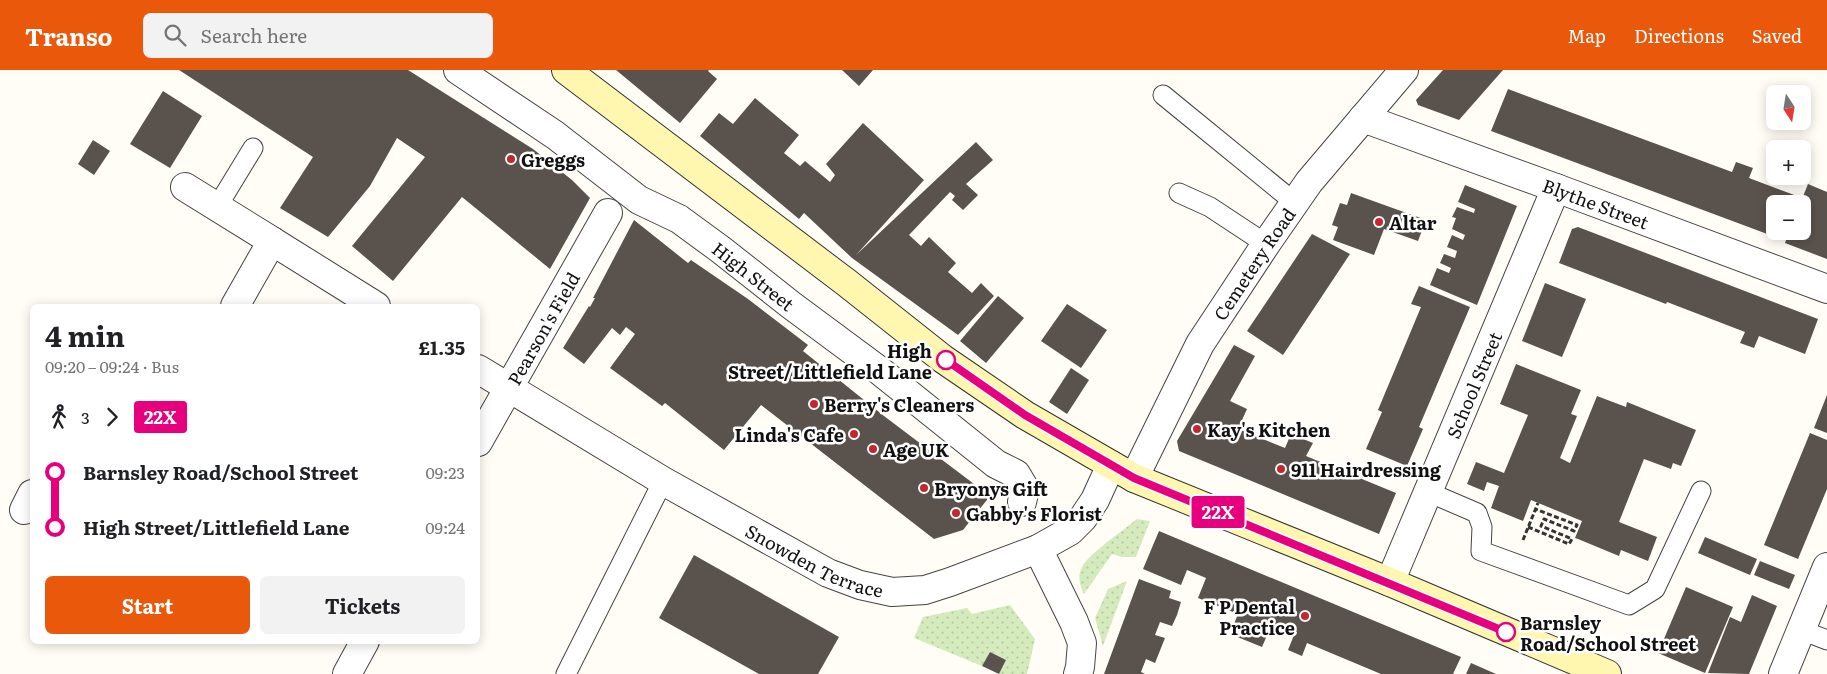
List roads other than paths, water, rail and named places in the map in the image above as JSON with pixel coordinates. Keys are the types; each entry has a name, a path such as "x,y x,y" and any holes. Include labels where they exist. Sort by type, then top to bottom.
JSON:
{"street":[{"name":"High Street","path":"458,70 555,135 639,200 679,219 720,248 791,305 880,371 996,464 1016,474 1025,489 1022,502"},
{"name":"Cemetery Road","path":"1123,472 1200,344 1294,202 1404,70"},
{"path":"568,71 944,358 1025,415 1123,472 1607,674"},
{"name":"Blythe Street","path":"1363,118 1827,289"},
{"path":"185,187 373,304"},
{"name":"School Street","path":"1390,582 1556,188"},
{"name":"Pearson's Field","path":"480,438 608,213"},
{"path":"236,304 272,242"},
{"name":"Snowden Terrace","path":"480,370 663,481 828,573 860,585 892,592 925,590 1038,549 1070,531 1083,518 1095,500 1123,472"},
{"path":"1038,549 1074,622 1082,643 1078,674"},
{"path":"1783,674 1827,567"},
{"path":"346,674 363,644"}],"lane":[{"path":"1163,95 1294,202"},
{"path":"217,206 253,148"},
{"path":"1179,193 1210,207 1266,244"},
{"path":"566,674 663,481"},
{"path":"1428,492 1477,513 1482,527 1481,551 1629,606 1656,589 1700,491"},
{"path":"1801,630 1827,640"}],"place":[{"name":"Greggs","path":"511,159"},
{"name":"Altar","path":"1379,222"},
{"name":"High Street/Littlefield Lane","path":"946,360"},
{"name":"Berry's Cleaners","path":"814,404"},
{"name":"Kay's Kitchen","path":"1197,429"},
{"name":"Linda's Cafe","path":"854,434"},
{"name":"Age UK","path":"873,449"},
{"name":"911 Hairdressing","path":"1281,469"},
{"name":"Bryonys Gift","path":"924,488"},
{"name":"Gabby's Florist","path":"956,513"},
{"name":"F P Dental Practice","path":"1305,616"},
{"name":"Barnsley Road/School Street","path":"1506,632"}]}
